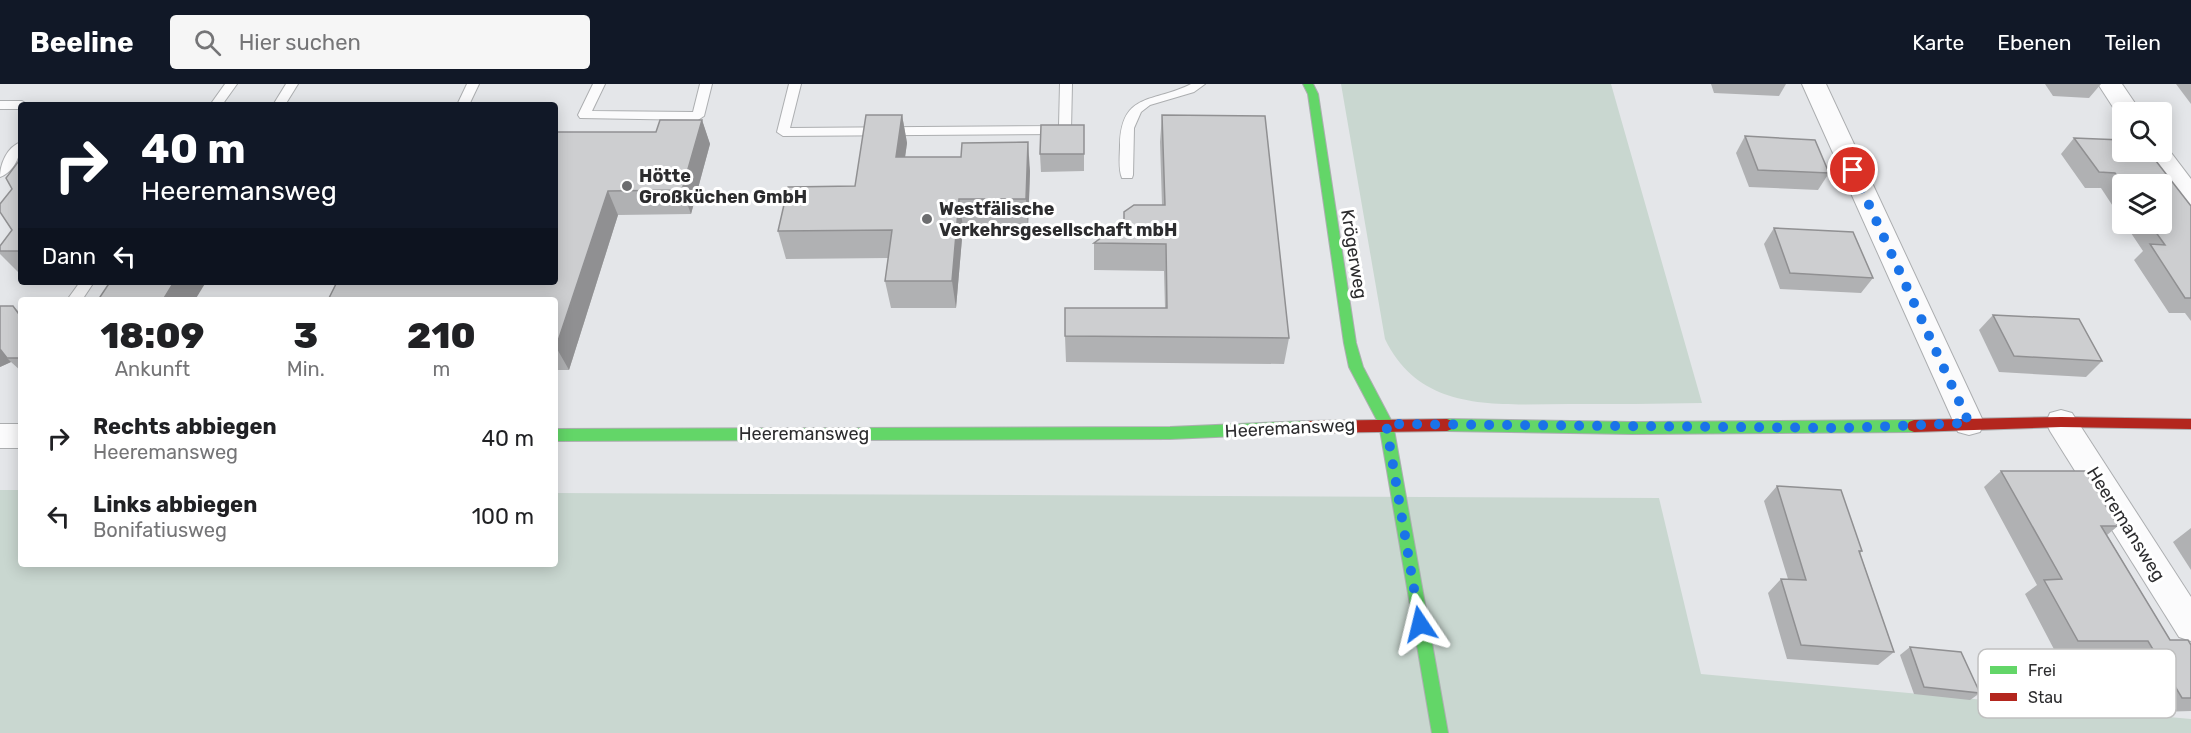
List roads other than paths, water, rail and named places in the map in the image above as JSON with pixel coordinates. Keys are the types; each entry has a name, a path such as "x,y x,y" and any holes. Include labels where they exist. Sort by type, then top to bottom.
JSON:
{"street":[{"name":"Krögerweg","path":"1308,84 1313,94 1350,343 1356,367 1386,424 1440,733"},
{"path":"1814,84 1969,423"},
{"path":"2110,84 2122,102"},
{"path":"2165,162 2191,197"},
{"name":"Heeremansweg","path":"2061,422 2191,626"},
{"name":"Heeremansweg","path":"558,435 1170,433 1386,424 1845,428 1969,423 2191,424"},
{"path":"0,436 18,436"}],"lane":[{"path":"218,102 231,84"},
{"path":"281,102 292,84"},
{"path":"464,102 473,84"},
{"path":"599,84 584,116 698,116 706,84"},
{"path":"795,84 783,132 1065,130 1066,84"},
{"path":"1126,175 1128,125 1135,108 1151,100 1185,92 1199,84"},
{"path":"0,105 18,105"},
{"path":"0,172 18,150"}],"place":[{"name":"Hötte Großküchen GmbH","path":"627,186"},
{"name":"Westfälische Verkehrsgesellschaft mbH","path":"927,219"}]}
